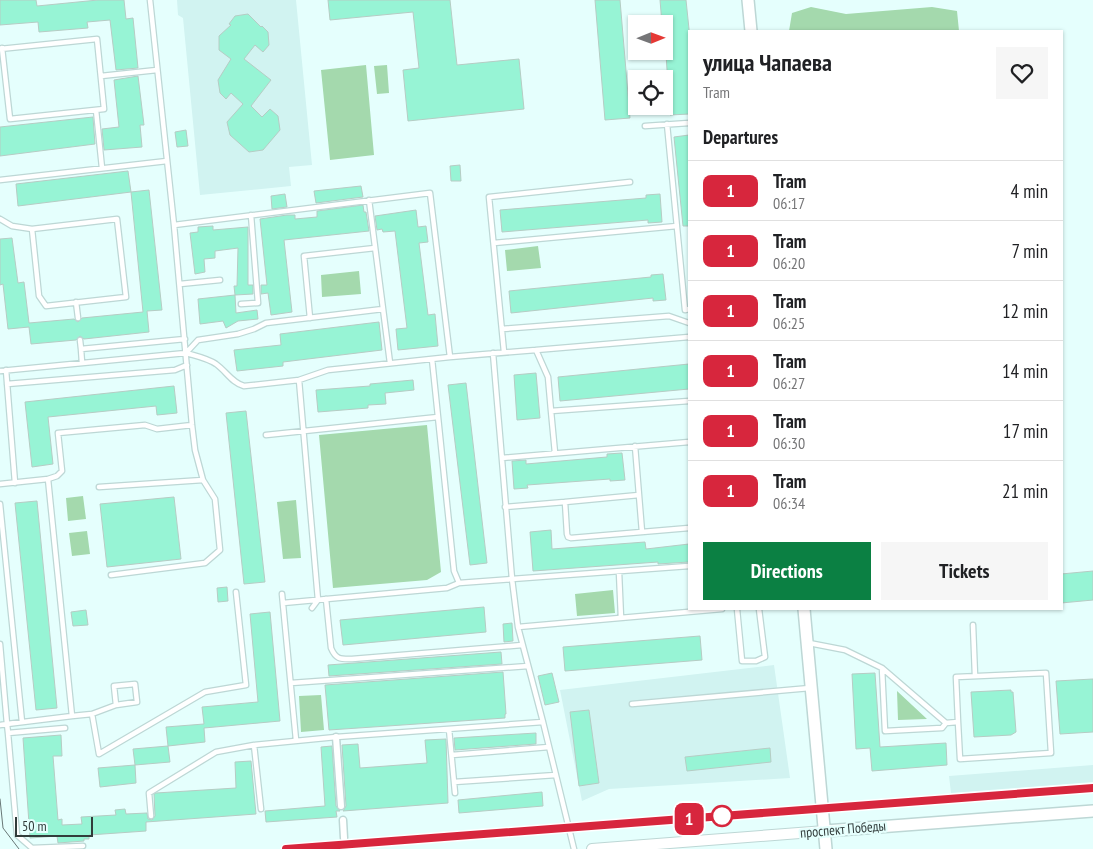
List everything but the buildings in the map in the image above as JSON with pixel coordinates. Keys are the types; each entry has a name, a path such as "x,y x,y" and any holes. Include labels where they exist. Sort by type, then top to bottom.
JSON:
{"main road":[{"path":"748,0 751,30"},
{"path":"804,610 826,849"},
{"name":"проспект Победы","path":"825,831 1093,811"}],"street":[{"path":"336,736 341,806"},
{"path":"342,820 344,838"},
{"name":"проспект Победы","path":"592,849 689,845 825,831"}],"lane":[{"path":"111,575 205,563 220,550 214,499 203,480 195,450 174,224 150,0"},
{"path":"97,39 101,76 104,109 10,119 1,49 97,39"},
{"path":"101,76 158,70"},
{"path":"96,110 102,168"},
{"path":"645,126 688,123"},
{"path":"667,124 685,310 688,309"},
{"path":"0,180 167,161"},
{"path":"504,352 489,197 630,182"},
{"path":"174,224 430,193 450,357"},
{"path":"370,200 390,363"},
{"path":"241,304 258,303 251,215"},
{"path":"0,219 12,226 32,229 117,219 126,297 46,306 39,296 32,229"},
{"path":"494,243 677,226"},
{"path":"310,318 304,256 375,248"},
{"path":"180,284 220,280"},
{"path":"76,302 78,318"},
{"path":"186,353 198,340 238,334 266,323 383,309"},
{"path":"502,329 669,316 688,323"},
{"path":"15,483 7,384 3,371 186,353 215,364 238,384 244,386 300,380 328,370 390,363 688,337"},
{"path":"81,349 185,338"},
{"path":"80,340 82,363"},
{"path":"536,350 548,377 555,453"},
{"path":"493,353 505,507 518,627 574,849"},
{"path":"432,359 454,571 459,582"},
{"path":"7,384 175,370 187,365"},
{"path":"300,380 318,600 312,608"},
{"path":"551,411 688,401"},
{"path":"266,435 438,417"},
{"path":"0,484 48,479 57,476 62,471 58,433 145,425 157,429 192,425"},
{"path":"502,458 688,442"},
{"path":"635,446 642,532"},
{"path":"48,479 72,716"},
{"path":"99,488 203,480"},
{"path":"505,507 639,495"},
{"path":"565,502 568,537 688,528"},
{"path":"0,504 22,722"},
{"path":"283,603 447,588 459,582 688,566"},
{"path":"618,572 621,618"},
{"path":"92,714 99,754 205,692 246,685 236,592"},
{"path":"282,594 296,740"},
{"path":"326,599 331,648 334,655 339,658 352,659 522,645"},
{"path":"518,627 711,610"},
{"path":"737,610 742,661 765,658 759,610"},
{"path":"973,625 975,676"},
{"path":"808,643 845,650 882,668 946,722 958,722"},
{"path":"0,644 17,835 32,848 83,846"},
{"path":"291,683 528,666"},
{"path":"882,668 886,731 942,728 946,722"},
{"path":"1046,673 1051,753 960,759 958,722 956,677 1046,673"},
{"path":"0,725 92,714 116,704 137,702 135,684 114,686 116,704"},
{"path":"632,704 812,688"},
{"path":"151,816 149,794 216,752 254,745 336,736 543,722"},
{"path":"8,733 65,728"},
{"path":"449,729 454,793"},
{"path":"254,745 261,809"},
{"path":"452,755 549,747"},
{"path":"454,782 556,775"}],"shaded area":[{"path":"177,0 296,0 312,165 289,167 291,186 200,195 183,18 178,15"},
{"path":"774,665 790,778 609,789 582,801 560,690"},
{"path":"1093,765 1093,782 951,793 949,776"}],"green space":[{"path":"811,7 846,14 932,7 957,11 959,30 789,30 792,13"},
{"path":"366,65 374,155 330,160 321,70"},
{"path":"387,65 389,93 377,94 374,66"},
{"path":"538,246 541,268 507,271 505,250"},
{"path":"359,271 361,294 322,297 321,275"},
{"path":"427,425 441,572 427,580 333,588 319,435"},
{"path":"83,496 86,519 68,521 66,498"},
{"path":"296,500 301,558 283,559 277,502"},
{"path":"87,531 90,554 72,556 69,533"},
{"path":"613,590 615,613 577,616 575,594"},
{"path":"897,691 927,719 898,720"},
{"path":"321,695 324,730 301,732 299,696"}],"tram line":[{"path":"286,849 1093,788"},
{"name":"1","path":"286,849 1093,788"},
{"path":"0,799 3,828 19,849"}]}
